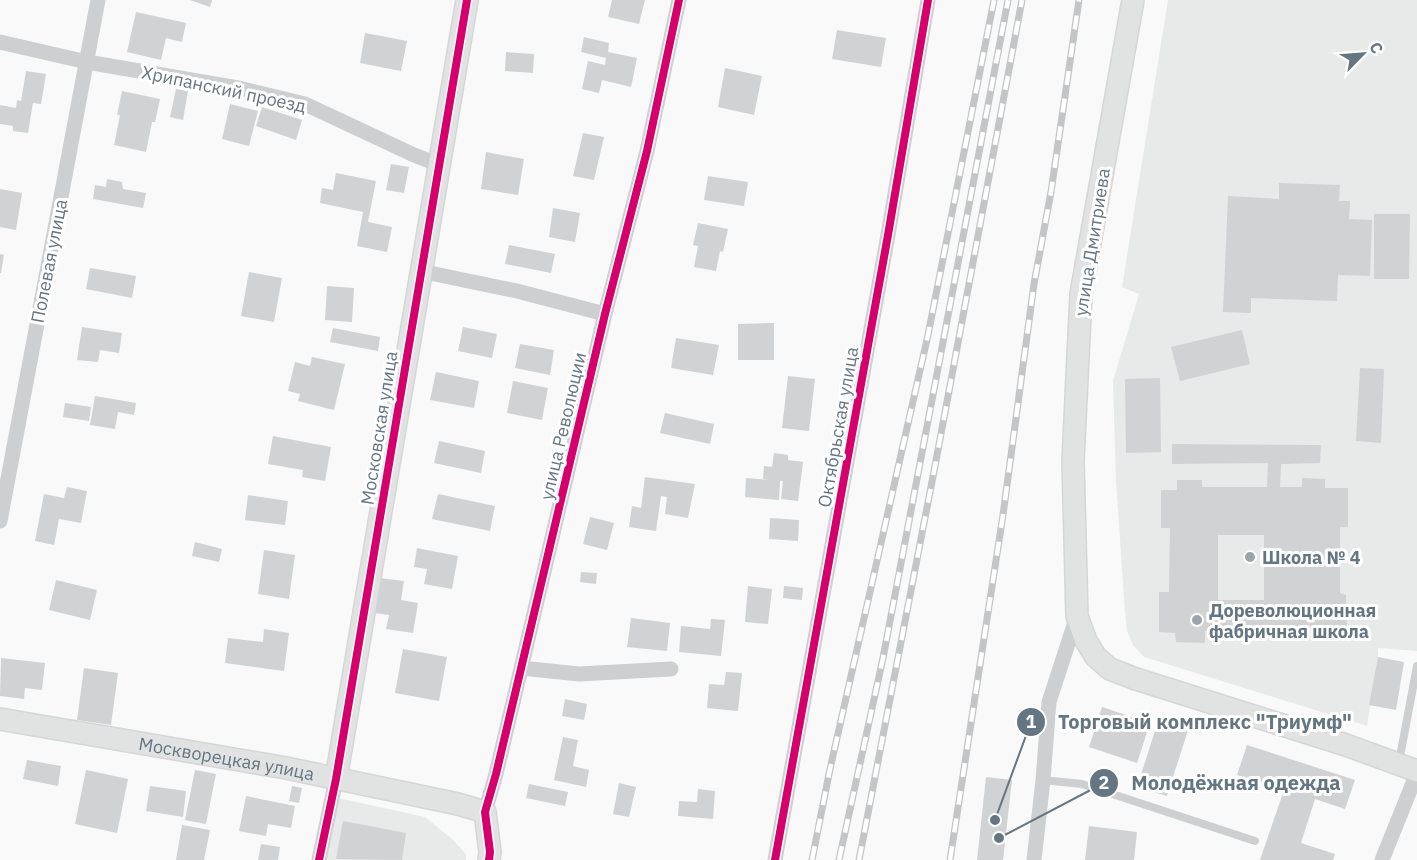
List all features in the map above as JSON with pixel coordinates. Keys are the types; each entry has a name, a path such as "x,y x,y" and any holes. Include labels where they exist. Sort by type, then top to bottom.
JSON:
{"street":[{"name":"Полевая улица","path":"0,521 98,0"},
{"name":"Московская улица","path":"319,860 336,778 467,0"},
{"name":"улица Революции","path":"489,860 485,812 605,314 647,151 679,0"},
{"name":"Октябрьская улица","path":"775,860 888,236 928,0"},
{"name":"улица Дмитриева","path":"1077,616 1073,461 1081,294 1133,0"},
{"name":"Хрипанский проезд","path":"0,42 87,62 238,88 305,104 440,165"},
{"path":"420,271 517,291 605,314"},
{"path":"1077,616 1086,640 1096,657 1110,669 1346,745 1411,769 1382,860"},
{"path":"1034,860 1049,702 1077,616"},
{"path":"521,668 579,674 671,669"},
{"name":"Москворецкая улица","path":"0,719 286,768 458,804 485,812"}],"lane":[{"path":"1411,769 1417,666"},
{"path":"1043,780 1082,784 1255,841"}],"shaded area":[{"path":"1168,0 1417,0 1417,651 1378,648 1367,726 1144,657 1133,645 1127,631 1116,481 1113,381 1139,294 1122,287"},
{"path":"338,798 425,817 452,839 466,854 466,860 325,860"}],"building":[{"path":"190,0 212,0 210,7"},
{"path":"612,0 645,0 639,24 608,17"},
{"path":"136,12 186,23 182,42 166,38 161,60 127,52"},
{"path":"837,30 886,38 881,67 832,59"},
{"path":"365,33 407,41 401,71 360,63"},
{"path":"584,37 609,43 608,52 637,58 631,87 602,80 599,93 582,89 588,61 605,65 606,58 581,52"},
{"path":"506,52 534,54 533,73 505,71"},
{"path":"725,68 762,76 754,115 718,107"},
{"path":"26,71 46,74 41,104 33,103 28,133 13,131 13,126 0,124 0,105 16,108 17,100 21,101"},
{"path":"176,89 188,91 183,120 170,117"},
{"path":"122,91 160,99 155,122 152,122 146,152 114,145"},
{"path":"230,104 258,111 249,146 222,139"},
{"path":"262,107 302,120 296,140 256,126"},
{"path":"583,133 604,137 594,180 573,176"},
{"path":"486,152 524,159 518,195 481,189"},
{"path":"391,164 409,167 404,193 386,190"},
{"path":"336,173 376,181 368,222 392,227 387,252 357,246 363,212 320,203 322,188 333,190"},
{"path":"708,176 748,182 744,206 704,200"},
{"path":"107,179 122,182 123,189 146,193 143,208 93,199 95,185 106,187"},
{"path":"1279,183 1340,185 1339,201 1350,201 1349,219 1372,220 1370,276 1338,275 1337,301 1251,298 1251,313 1223,312 1228,196 1279,199"},
{"path":"0,189 22,193 16,230 0,227"},
{"path":"553,208 580,213 575,242 549,237"},
{"path":"1374,214 1410,214 1409,279 1374,279"},
{"path":"698,223 728,229 716,271 694,267 698,246 693,245"},
{"path":"509,245 555,254 551,273 505,264"},
{"path":"0,254 4,255 1,273 0,273"},
{"path":"90,268 136,276 132,298 86,289"},
{"path":"249,272 282,278 274,322 241,316"},
{"path":"327,286 354,288 352,322 325,320"},
{"path":"774,323 774,360 738,360 738,324"},
{"path":"82,327 122,333 119,353 100,350 98,362 77,360"},
{"path":"463,327 497,334 492,358 458,351"},
{"path":"333,328 380,337 378,351 330,342"},
{"path":"1242,330 1250,364 1180,381 1171,347"},
{"path":"676,338 719,345 713,375 671,368"},
{"path":"520,344 554,350 550,375 515,368"},
{"path":"312,357 345,364 334,410 298,401 300,394 288,391 295,362 310,366"},
{"path":"1360,368 1384,369 1381,443 1356,441"},
{"path":"436,372 479,381 474,408 430,400"},
{"path":"788,376 815,379 809,431 782,428"},
{"path":"1160,378 1161,452 1126,453 1125,379"},
{"path":"513,381 548,388 542,420 507,413"},
{"path":"95,396 136,403 134,415 118,412 115,429 90,425"},
{"path":"65,403 91,407 89,421 63,417"},
{"path":"665,413 714,424 710,444 660,433"},
{"path":"273,436 331,447 325,481 302,477 303,470 268,464"},
{"path":"439,441 485,451 481,473 434,463"},
{"path":"1172,444 1321,445 1320,463 1281,464 1280,487 1302,487 1302,478 1325,479 1325,488 1348,488 1348,527 1340,527 1340,593 1346,595 1347,631 1327,631 1329,638 1307,638 1307,632 1205,631 1205,643 1176,642 1175,633 1159,632 1159,592 1169,592 1170,528 1161,528 1161,490 1177,490 1177,480 1202,480 1202,487 1267,487 1268,463 1172,464","holes":["1218,535 1264,535 1264,600 1218,600"]},
{"path":"774,453 788,455 788,460 803,462 798,501 781,499 783,481 780,481 779,500 745,497 746,478 769,480 763,479 764,466 772,467"},
{"path":"645,477 695,484 688,518 665,514 667,497 661,496 656,531 629,527 632,506 641,508"},
{"path":"67,487 87,491 81,523 59,519 54,545 35,541 44,494 64,498"},
{"path":"438,494 495,506 490,531 432,519"},
{"path":"248,495 288,501 285,525 245,520"},
{"path":"590,517 614,523 607,550 583,544"},
{"path":"770,518 799,520 798,541 769,539"},
{"path":"195,542 222,549 219,562 192,556"},
{"path":"417,548 458,556 452,589 424,584 427,569 414,567"},
{"path":"264,550 295,555 289,599 258,594"},
{"path":"581,572 597,573 596,584 580,582"},
{"path":"380,578 404,581 401,600 418,603 413,633 386,629 389,615 374,613"},
{"path":"56,580 97,590 90,620 49,610"},
{"path":"748,586 772,589 768,624 745,622"},
{"path":"784,586 803,588 802,600 783,598"},
{"path":"631,618 670,623 667,651 627,647"},
{"path":"711,619 725,620 721,656 679,652 681,626 710,629"},
{"path":"264,629 289,633 284,671 225,663 228,638 263,642"},
{"path":"403,649 447,657 439,701 395,693"},
{"path":"1378,657 1404,662 1396,710 1369,705"},
{"path":"1,658 45,663 42,690 25,688 24,699 0,696"},
{"path":"84,668 118,673 111,725 77,720"},
{"path":"726,672 742,673 738,711 707,708 709,684 724,685"},
{"path":"565,699 587,704 584,720 562,716"},
{"path":"1102,707 1150,723 1137,763 1089,747"},
{"path":"1159,718 1189,727 1167,796 1137,787"},
{"path":"563,737 578,740 573,766 589,770 586,787 554,780"},
{"path":"1247,745 1355,780 1345,809 1315,799 1301,843 1335,854 1333,860 1260,860 1284,790 1237,775"},
{"path":"27,760 61,766 58,786 23,779"},
{"path":"86,770 128,779 117,833 75,824"},
{"path":"195,770 216,774 206,824 185,820"},
{"path":"986,777 1012,780 1003,860 977,860"},
{"path":"619,783 636,787 629,817 613,814"},
{"path":"529,784 568,792 565,806 526,798"},
{"path":"150,786 186,791 183,817 146,811"},
{"path":"292,786 302,788 299,803 289,801"},
{"path":"698,789 715,791 713,819 678,816 679,801 697,802"},
{"path":"246,796 295,806 291,828 268,824 266,836 239,831"},
{"path":"343,821 406,833 402,860 336,859"},
{"path":"182,825 210,830 204,860 176,860"},
{"path":"1089,826 1137,832 1134,860 1085,860"},
{"path":"261,844 280,847 278,860 258,860"}],"railway":[{"path":"812,860 830,769 928,335 994,0"},
{"path":"839,860 883,658 1008,0"},
{"path":"859,860 1022,0"},
{"path":"950,860 1003,515 1034,284 1051,192 1079,0"}],"cycle path":[{"path":"319,860 336,779 467,0"},
{"path":"489,860 485,812 605,314 647,151 679,0"},
{"path":"775,860 928,0"}],"place":[{"name":"Школа № 4","path":"1250,557"},
{"name":"Дореволюционная фабричная школа","path":"1197,620"},
{"name":"Торговый комплекс \"Триумф\"","path":"995,820"},
{"name":"Молодёжная одежда","path":"999,838"}]}
